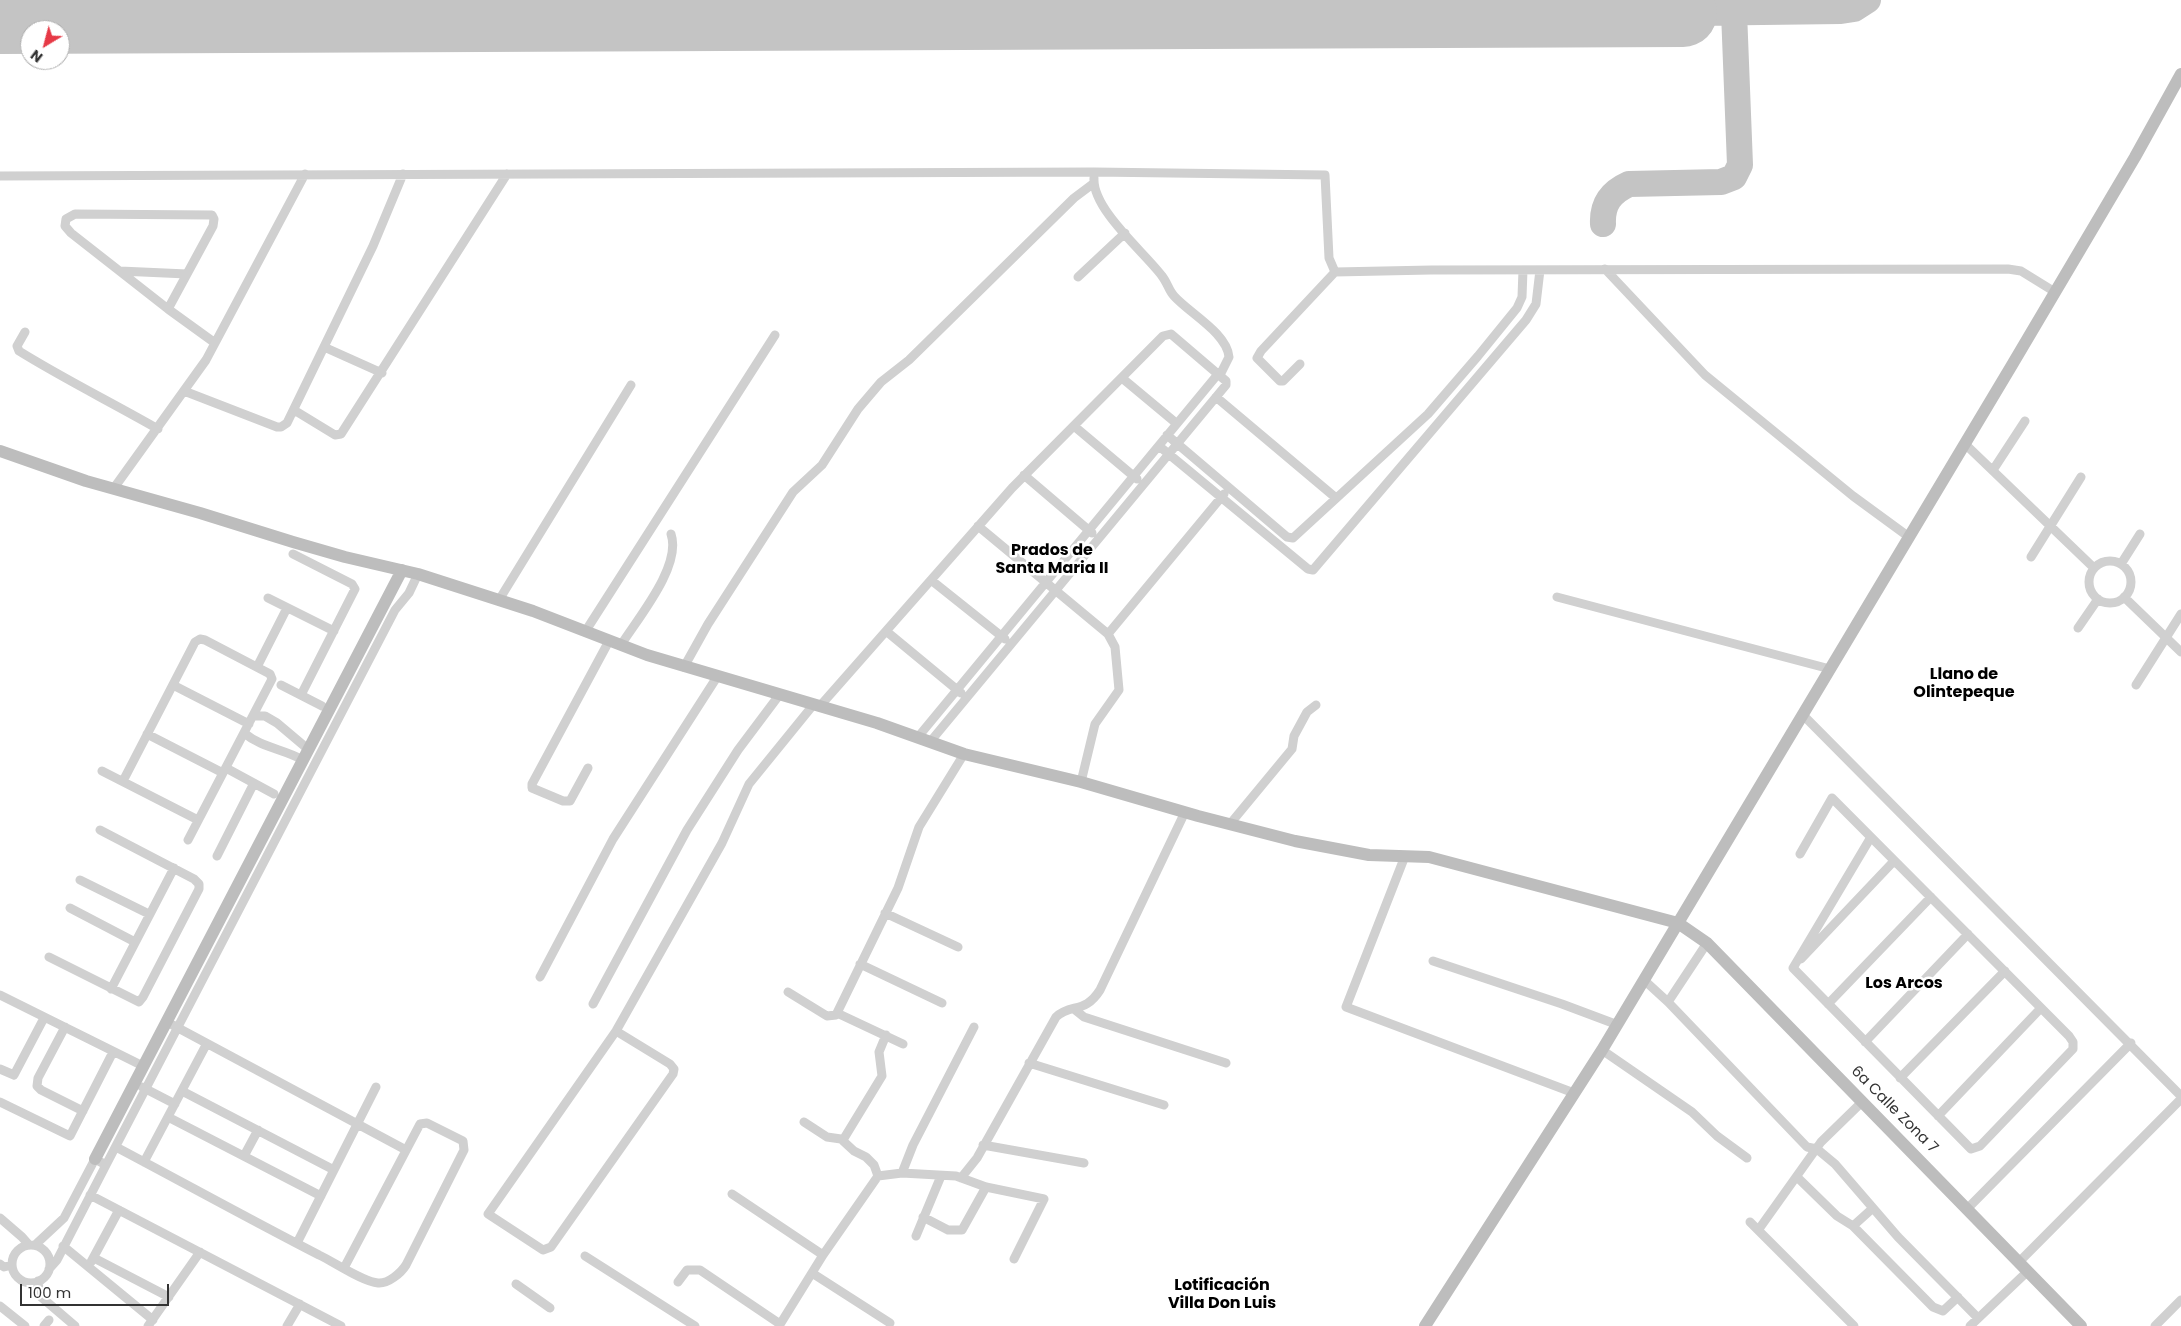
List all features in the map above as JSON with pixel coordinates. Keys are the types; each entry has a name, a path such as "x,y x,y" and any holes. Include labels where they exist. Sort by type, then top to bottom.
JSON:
{"street":[{"path":"1425,1326 1618,1025 2135,157 2181,74"},
{"path":"918,737 1176,423 1219,374 1229,357 1223,341 1173,295 1164,278 1105,210 1094,183 1094,172"},
{"path":"0,176 1094,172 1325,175 1329,258 1335,272"},
{"path":"114,488 158,429 215,343 305,174"},
{"path":"184,391 276,427 281,427 287,423 373,246 403,174"},
{"path":"294,410 335,434 341,434 382,373 507,174"},
{"path":"684,667 708,624 793,492 822,465 852,418 872,393 909,360 1074,198 1094,183"},
{"path":"168,309 214,222 210,214 75,214 68,217 64,223 68,229 120,272 168,309 215,343"},
{"path":"1078,278 1125,233"},
{"path":"1300,364 1283,381 1280,381 1257,358 1261,351 1335,272 1605,269 2008,269 2028,274 2055,292"},
{"path":"1605,269 1705,375 1848,492 1909,537"},
{"path":"1167,435 1291,538 1428,414 1520,303 1523,270"},
{"path":"1159,446 1308,569 1313,570 1526,320 1536,304 1540,270"},
{"path":"120,272 187,274"},
{"path":"25,332 17,346 19,350 68,380 116,404 158,429"},
{"path":"616,1031 670,1064 674,1069 673,1074 551,1247 543,1250 488,1214 616,1031 722,843 749,784 817,705 886,631 1024,475 1168,334 1227,382 930,742"},
{"path":"585,632 775,335"},
{"path":"324,347 382,373"},
{"path":"1478,356 1488,365"},
{"path":"1122,378 1176,423"},
{"path":"499,600 631,385"},
{"path":"1216,397 1336,498"},
{"path":"1428,414 1438,423"},
{"path":"1993,470 2025,421"},
{"path":"1417,424 1428,435"},
{"path":"1074,426 1143,484"},
{"path":"1965,444 2094,568"},
{"name":"6a Calle Zona 7","path":"0,451 114,488 345,557 418,574 499,600 684,667 817,705 918,737 964,754 1081,782 1324,848 1369,854 1428,857 1678,923 1707,943 1968,1208 2081,1326"},
{"path":"1024,475 1098,538"},
{"path":"2031,557 2081,477"},
{"path":"1108,634 1229,488"},
{"path":"978,526 1108,634 1115,647 1119,690 1096,724 1081,782"},
{"path":"588,768 570,801 563,801 537,791 532,786 615,643 668,568 673,548 671,534"},
{"path":"2121,564 2140,534"},
{"path":"293,554 355,588 301,695"},
{"path":"2107,561 2121,564 2125,567 2131,579 2129,591 2124,597 2109,603 2098,599 2092,594 2089,580 2094,568 2107,561"},
{"path":"402,570 134,1085 100,1162 90,1195 62,1246 57,1260 47,1274 38,1281 26,1282 4,1267 15,1254 32,1245 64,1218 100,1162 116,1147 391,619 418,574"},
{"path":"930,580 1011,644"},
{"path":"1557,597 1830,669"},
{"path":"2124,597 2181,652"},
{"path":"268,598 334,632"},
{"path":"2078,628 2098,599"},
{"path":"257,667 287,608"},
{"path":"2136,684 2181,614"},
{"path":"886,631 967,698"},
{"path":"123,781 195,642 200,639 270,674 272,679 188,840"},
{"path":"540,977 613,839 717,677"},
{"path":"173,685 251,720 264,716 277,723 306,755"},
{"path":"281,685 322,706"},
{"path":"593,1004 687,830 738,750 780,694"},
{"path":"1230,824 1292,749 1294,736 1307,712 1316,705"},
{"path":"1803,715 2130,1043 2181,1097 2019,1262"},
{"path":"147,734 274,794"},
{"path":"244,734 269,748 306,755"},
{"path":"788,992 827,1016 833,1017 838,1012 898,888 916,834 964,754"},
{"path":"102,771 198,820"},
{"path":"217,856 254,783"},
{"path":"1793,968 1968,1147 1977,1148 2073,1049 2073,1042 2041,1008 1832,798 1800,854"},
{"path":"961,1178 983,1145 1056,1018 1063,1012 1086,1006 1100,990 1186,812"},
{"path":"48,957 134,1001 140,1001 172,944 200,886 194,879 100,830"},
{"path":"1793,968 1870,838"},
{"path":"1406,856 1346,1007 1574,1093"},
{"path":"1793,968 1894,861"},
{"path":"111,989 174,868"},
{"path":"80,880 149,914"},
{"path":"1828,1004 1931,897"},
{"path":"70,908 135,942"},
{"path":"885,913 958,947"},
{"path":"1865,1042 1968,934"},
{"path":"1668,1002 1707,943"},
{"path":"1433,961 1562,1004 1618,1025"},
{"path":"860,964 942,1003"},
{"path":"1900,1078 2005,971"},
{"path":"1644,980 1668,1002 1807,1147 1817,1149 1835,1164 1941,1282 1958,1296 1978,1318"},
{"path":"0,995 144,1066"},
{"path":"1938,1116 2041,1008"},
{"path":"1074,1009 1084,1017 1226,1063"},
{"path":"838,1012 904,1044"},
{"path":"0,1069 14,1075 44,1018"},
{"path":"167,1022 206,1045 406,1150"},
{"path":"902,1173 913,1145 974,1027"},
{"path":"65,1028 38,1078 37,1086 40,1090 82,1111"},
{"path":"843,1140 882,1076 879,1052 886,1035"},
{"path":"1968,1208 2130,1043"},
{"path":"144,1162 206,1045"},
{"path":"1602,1050 1692,1112 1717,1136 1747,1158"},
{"path":"0,1102 70,1136 114,1052"},
{"path":"1030,1063 1164,1105"},
{"path":"134,1085 146,1088 175,1104"},
{"path":"297,1243 376,1087"},
{"path":"182,1091 334,1170"},
{"path":"1759,1229 1817,1149 1862,1102"},
{"path":"168,1117 321,1196"},
{"path":"116,1147 344,1268 377,1283 387,1281 403,1270 465,1145 461,1140 424,1122 418,1126 344,1268"},
{"path":"804,1122 827,1137 843,1140 850,1148 871,1161 878,1176"},
{"path":"244,1156 258,1130"},
{"path":"983,1145 1084,1163"},
{"path":"678,1282 687,1270 700,1270 780,1325 824,1254 878,1176 902,1173 961,1178 986,1187 1044,1199 1014,1259"},
{"path":"916,1236 941,1176"},
{"path":"1797,1177 1837,1216 1853,1226 1938,1310 1945,1310 1958,1296"},
{"path":"923,1216 948,1230 962,1230 986,1187"},
{"path":"732,1194 824,1254"},
{"path":"90,1195 340,1326"},
{"path":"1853,1226 1873,1208"},
{"path":"88,1266 94,1258 118,1210"},
{"path":"0,1218 32,1245 41,1248 48,1257 49,1269"},
{"path":"1750,1222 1854,1326"},
{"path":"62,1246 88,1266 151,1323 200,1252"},
{"path":"585,1256 695,1326"},
{"path":"94,1258 169,1297"},
{"path":"1970,1326 2028,1271"},
{"path":"812,1273 890,1323"},
{"path":"38,1281 40,1296 75,1326"},
{"path":"516,1284 550,1308"},
{"path":"2155,1326 2181,1300"},
{"path":"287,1326 300,1304"},
{"path":"0,1306 26,1326"}],"shaded area":[{"path":"0,0 899,0 0,3"}],"taxiway":[{"path":"1059,15 1096,11 1120,0"},
{"path":"1144,0 1159,11 1177,14"},
{"path":"1491,13 1516,0"},
{"path":"1549,0 1563,9 1581,12"},
{"path":"1683,13 1841,11 1854,9 1868,0"},
{"path":"1603,224 1604,210 1609,200 1617,191 1629,184 1721,182 1734,177 1740,165 1734,12"}],"runway":[{"path":"0,20 1683,13"}],"district":[{"name":"Prados de Santa Maria II","path":"1052,560"},
{"name":"Llano de Olintepeque","path":"1964,684"},
{"name":"Los Arcos","path":"1904,984"},
{"name":"Lotificación Villa Don Luis","path":"1222,1295"}]}
